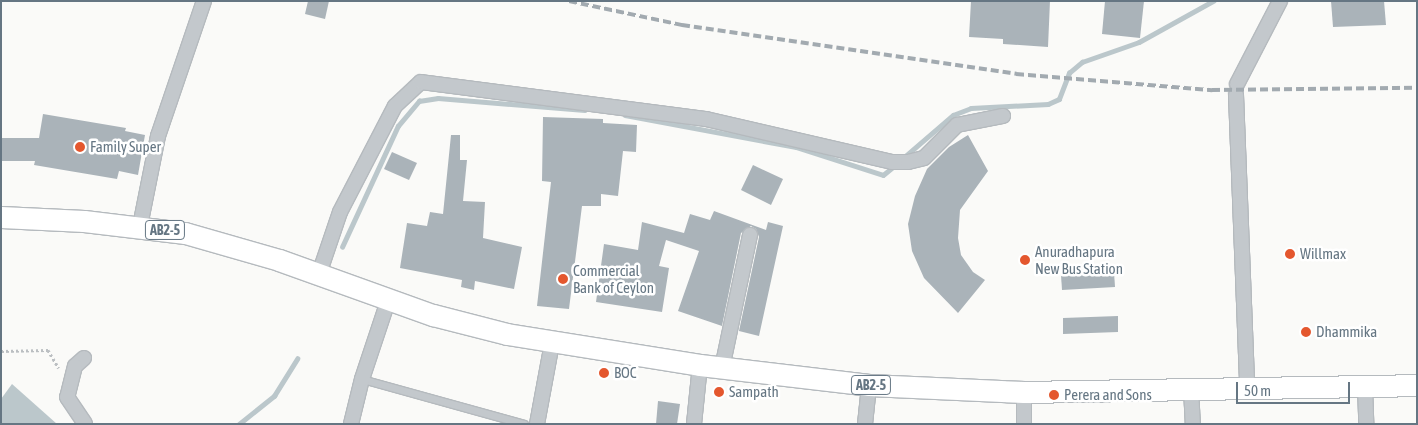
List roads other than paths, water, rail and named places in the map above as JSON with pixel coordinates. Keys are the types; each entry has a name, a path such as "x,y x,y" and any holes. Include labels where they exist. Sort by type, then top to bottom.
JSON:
{"main road":[{"name":"AB2-5","path":"1,217 140,226 218,242 326,277 388,301 470,325 552,343 722,368 869,385 1024,392 1417,385"}],"street":[{"path":"140,226 158,136 204,1"},
{"path":"1247,388 1236,90 1280,1"},
{"path":"326,277 340,212 395,106 421,82 706,119 892,162 908,162 924,158 957,125 1003,116"},
{"path":"722,368 750,235"},
{"path":"352,424 362,379 388,301"},
{"path":"537,424 552,343"},
{"path":"84,358 74,366 67,398 85,424"},
{"path":"694,424 700,365"},
{"path":"865,424 869,385"},
{"path":"1365,386 1366,424"},
{"path":"1191,389 1193,424"},
{"path":"1024,392 1024,424"}],"lane":[{"path":"362,379 524,424"}],"waterway":[{"path":"902,159 953,115 971,108 1048,104 1059,99 1069,73 1082,62 1139,42 1213,1"},
{"path":"342,247 398,126 419,101 438,98 585,110"},
{"path":"625,115 796,147 883,175 894,166"},
{"path":"239,424 274,396 297,359"}],"railway":[{"path":"569,1 682,25 1016,74 1212,90 1417,88"}],"place":[{"name":"Family Super","path":"80,147"},
{"name":"Willmax","path":"1290,254"},
{"name":"Anuradhapura New Bus Station","path":"1025,260"},
{"name":"Commercial Bank of Ceylon","path":"563,279"},
{"name":"Dhammika","path":"1306,332"},
{"name":"BOC","path":"604,373"},
{"name":"Sampath","path":"719,392"},
{"name":"Perera and Sons","path":"1054,395"}]}
